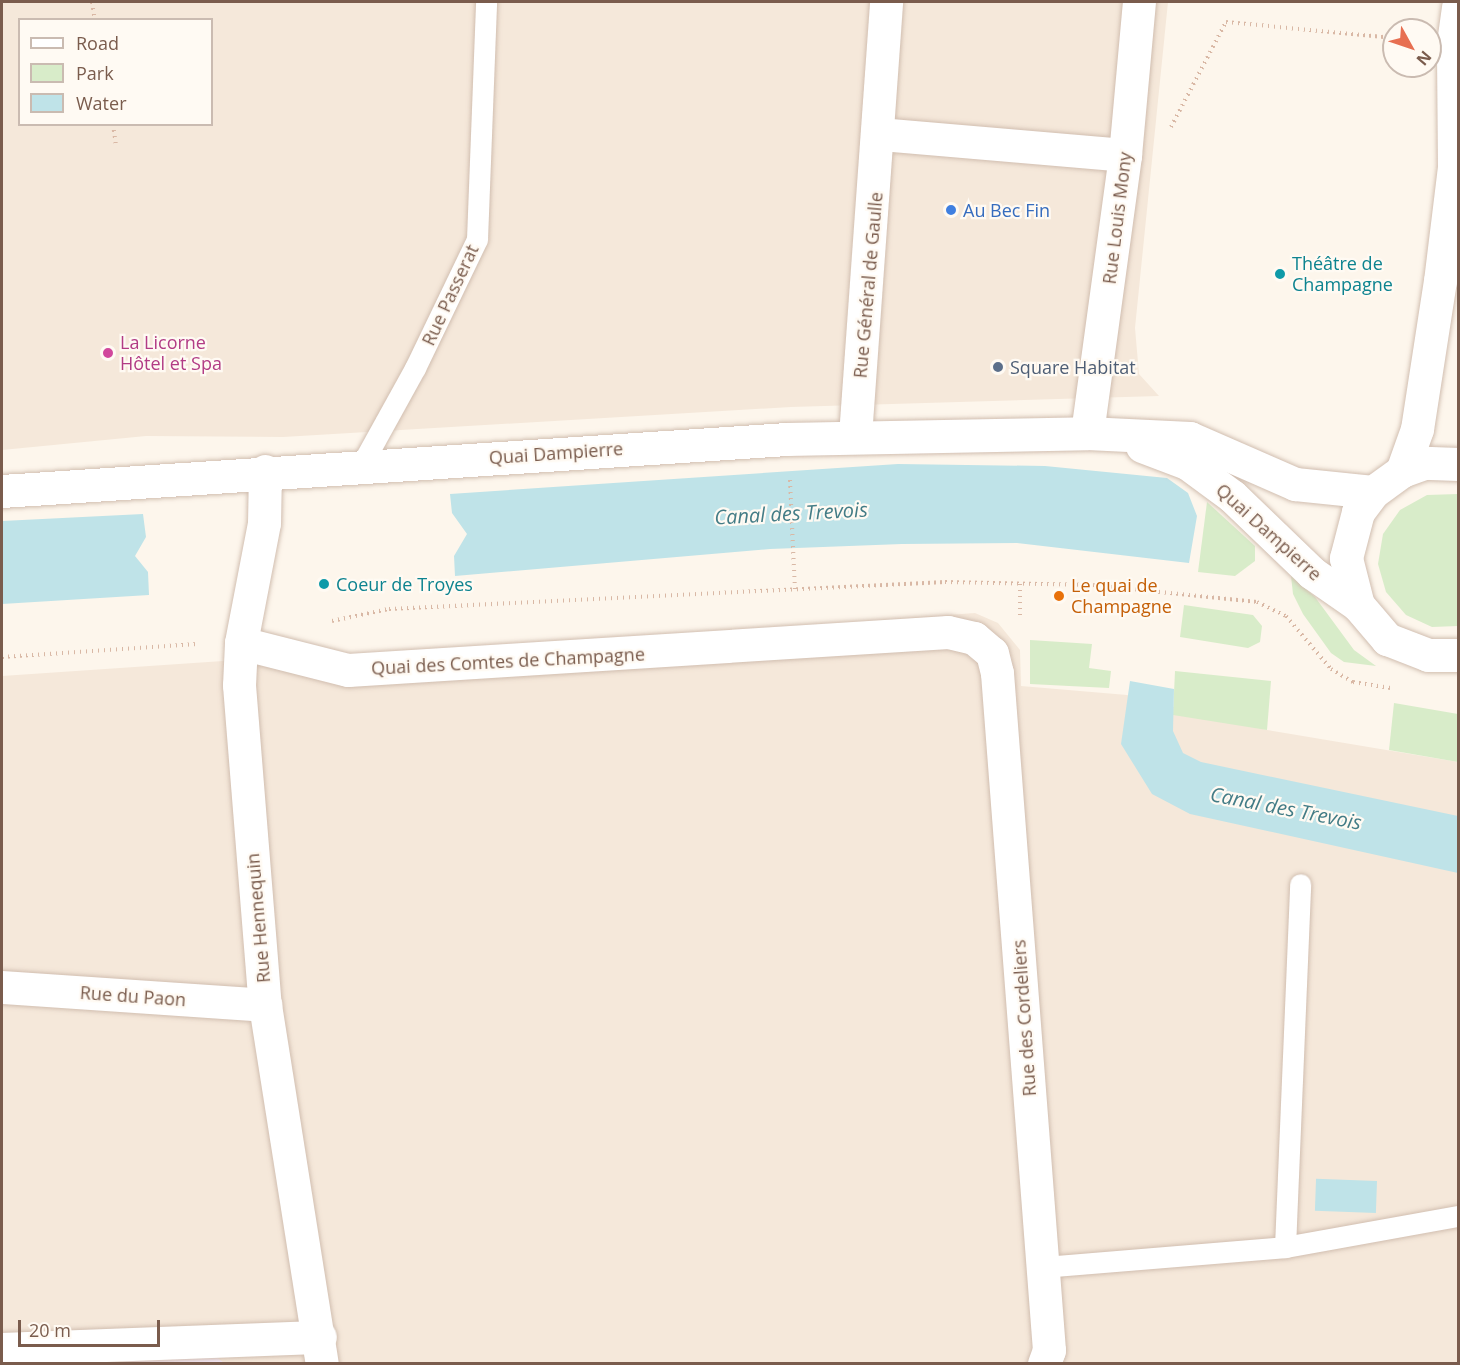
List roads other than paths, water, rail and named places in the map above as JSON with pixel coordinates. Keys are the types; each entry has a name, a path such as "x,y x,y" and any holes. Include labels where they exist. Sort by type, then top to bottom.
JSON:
{"street":[{"name":"Rue Général de Gaulle","path":"855,436 880,134 886,2"},
{"name":"Rue Louis Mony","path":"1099,434 1139,2"},
{"path":"1402,471 1417,429 1454,167 1453,43 1458,6"},
{"path":"880,134 1125,155"},
{"name":"Quai Dampierre","path":"1099,434 1187,463 1232,496 1312,573 1358,605"},
{"name":"Quai Dampierre","path":"2,491 362,464 855,436 1099,434 1190,438 1295,484 1373,492"},
{"path":"1458,464 1424,464 1402,471 1373,492 1358,512 1347,550 1349,582 1358,605 1387,639 1428,656 1458,655"},
{"name":"Rue Hennequin","path":"265,471 264,523 241,643 238,685 266,1005 321,1350"},
{"name":"Quai des Comtes de Champagne","path":"241,643 348,670 948,632 974,638 992,653 997,673"},
{"name":"Rue des Cordeliers","path":"997,673 1049,1350 1044,1364"},
{"name":"Rue du Paon","path":"2,987 266,1005"},
{"path":"2,1349 321,1350"}],"lane":[{"name":"Rue Passerat","path":"362,464 415,368 477,239 486,2"},
{"path":"1285,1247 1300,884"},
{"path":"1042,1267 1285,1247 1458,1216"}],"water":[{"name":"Canal des Trevois","path":"898,464 1045,466 1167,478 1188,493 1197,516 1189,563 1017,543 902,544 770,549 455,576 454,556 467,534 452,513 450,494"},
{"path":"143,514 146,537 135,556 148,572 149,595 2,604 2,521"},
{"name":"Canal des Trevois","path":"1130,681 1174,689 1173,731 1183,753 1201,762 1458,816 1458,873 1190,814 1152,794 1121,744"},
{"path":"1316,1179 1377,1181 1376,1213 1315,1211"}],"place":[{"name":"Au Bec Fin","path":"951,210"},
{"name":"Théâtre de Champagne","path":"1280,274"},
{"name":"La Licorne Hôtel et Spa","path":"108,353"},
{"name":"Square Habitat","path":"998,367"},
{"name":"Coeur de Troyes","path":"324,584"},
{"name":"Le quai de Champagne","path":"1059,596"}]}
